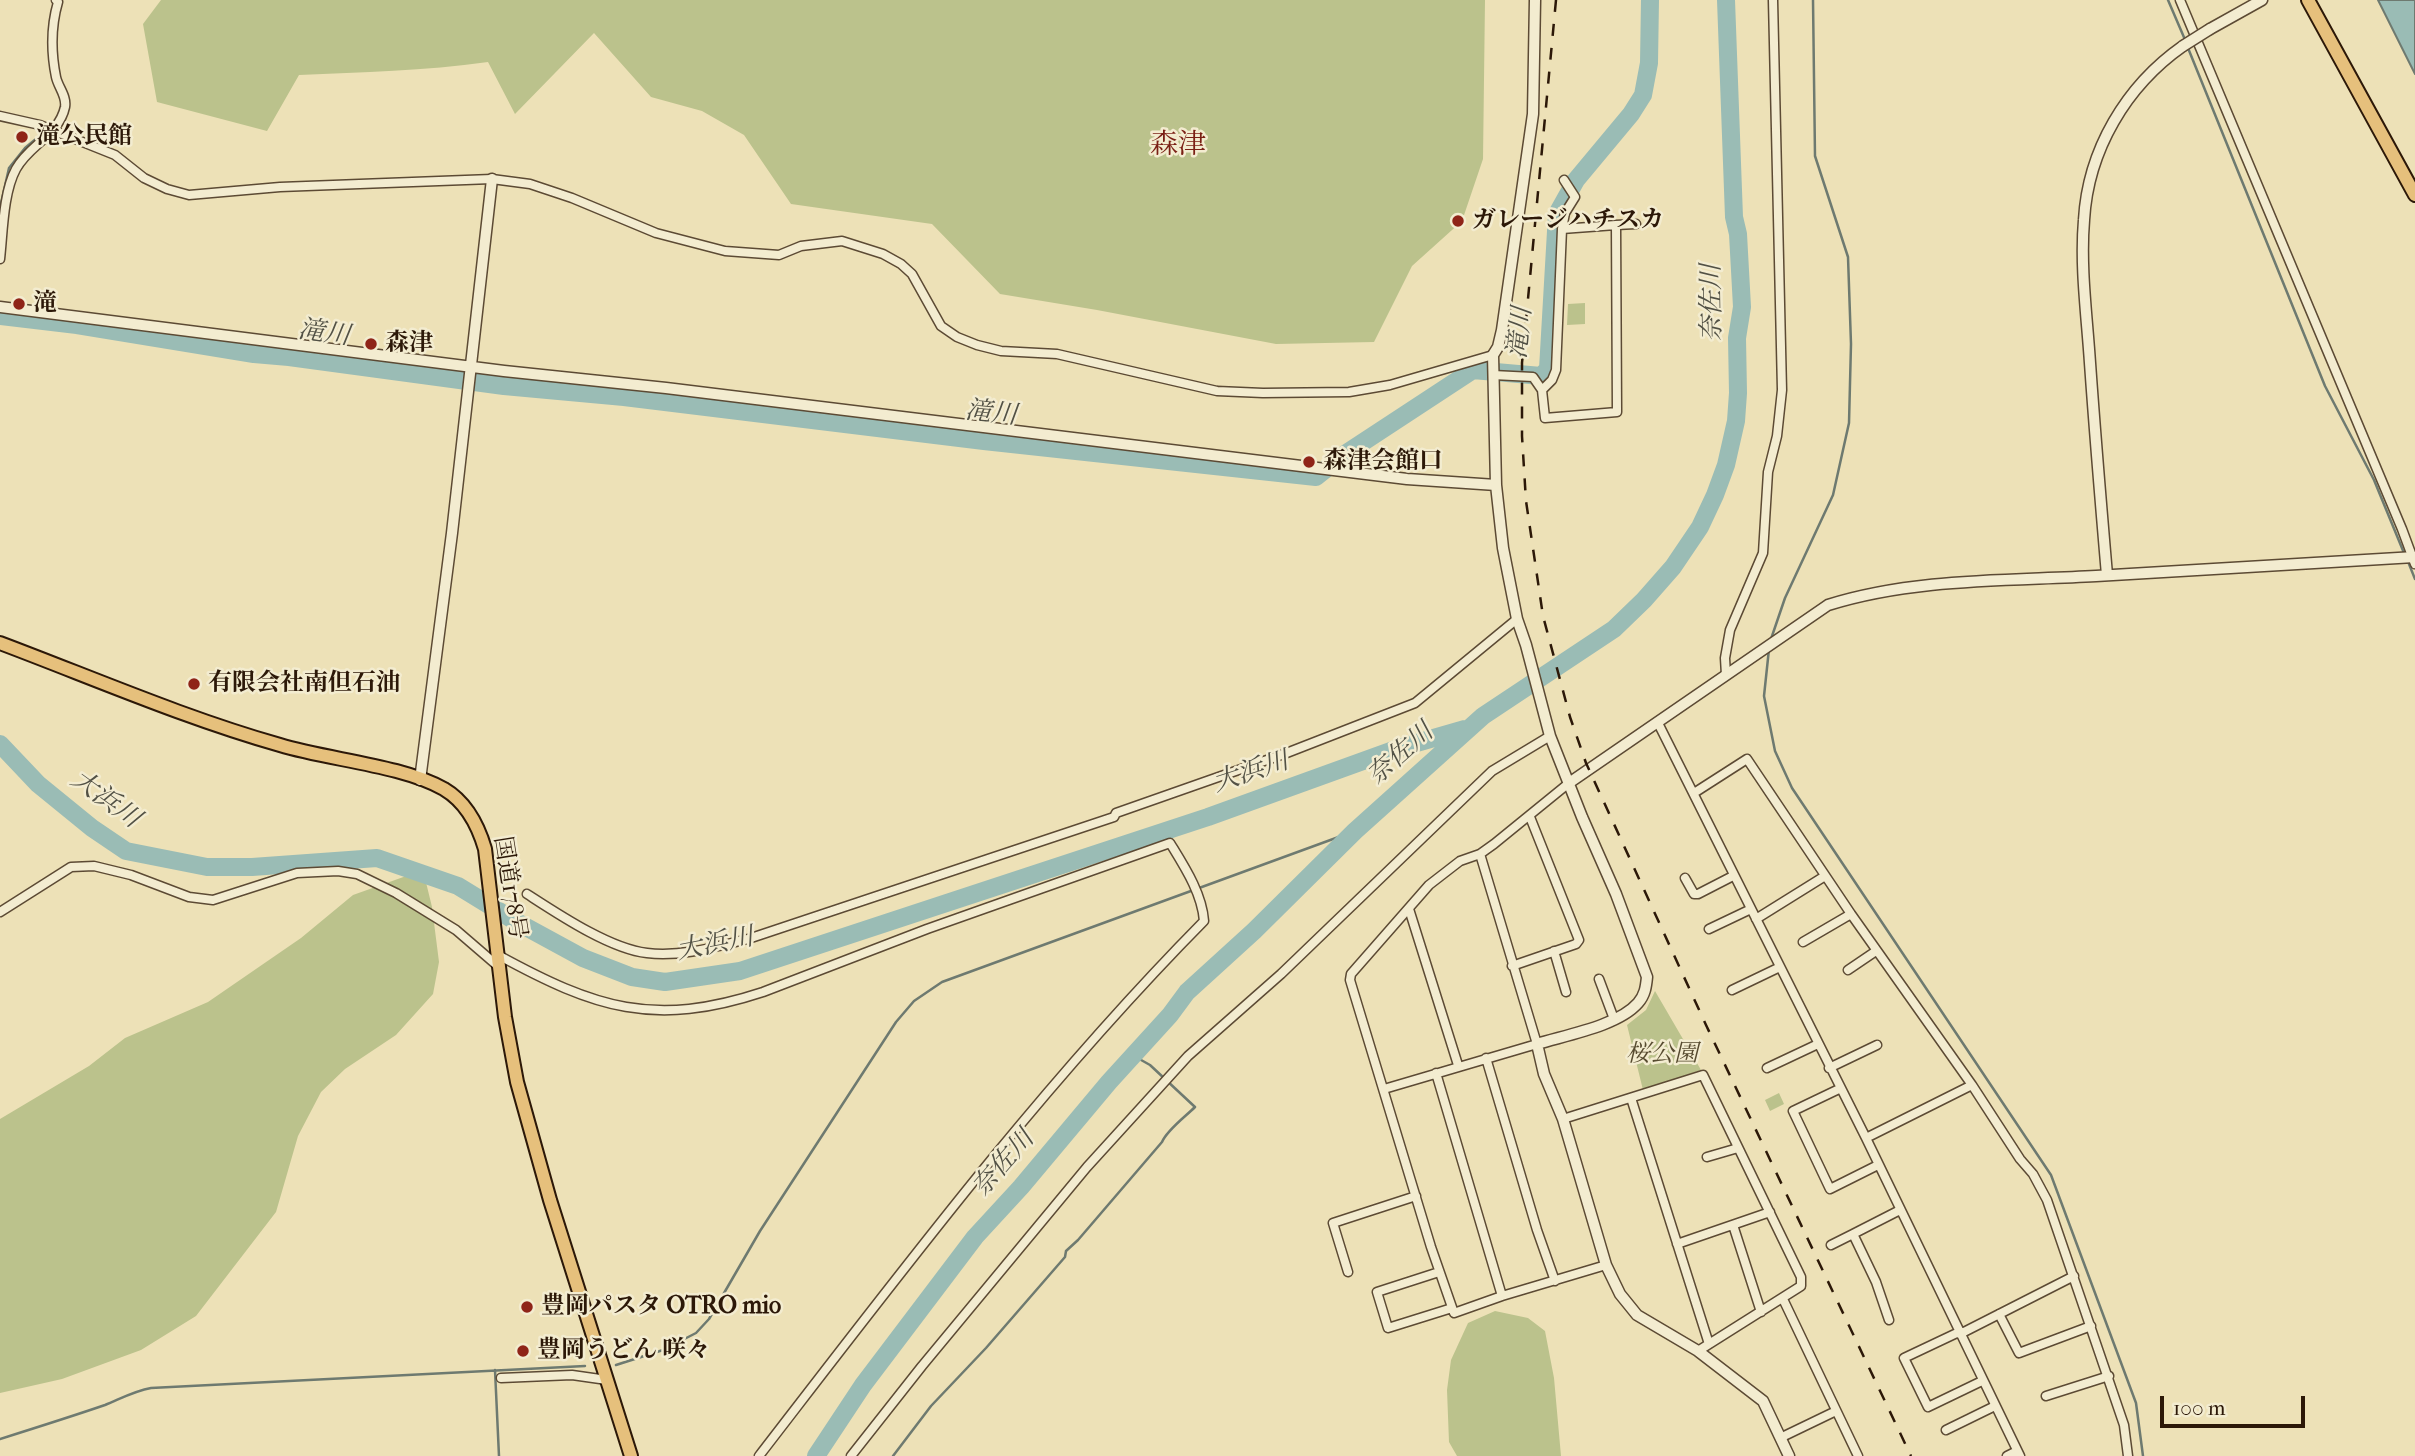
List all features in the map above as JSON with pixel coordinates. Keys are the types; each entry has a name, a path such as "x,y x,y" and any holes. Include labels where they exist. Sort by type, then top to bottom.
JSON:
{"main road":[{"path":"2308,0 2415,195"},
{"name":"国道178号","path":"0,643 280,746 420,780 445,790 464,807 480,832 487,866 508,1039 522,1103 631,1456"}],"street":[{"path":"0,259 8,195 16,169 36,144 53,130 65,105 53,59 56,0"},
{"path":"1384,1089 1614,1019 1628,1012 1639,1002 1646,990 1647,977 1616,894 1550,736 1517,619 1503,548 1496,485 1493,355 1502,330 1532,114 1535,0"},
{"path":"1726,675 1725,658 1730,630 1763,554 1768,472 1777,436 1782,390 1773,0"},
{"path":"1606,1265 1454,1312 1452,1308 1350,980 1351,974 1439,877 1460,861 1480,854 1612,752 1828,605 1866,593 1903,587 2414,559 2180,0"},
{"path":"2107,575 2083,261 2087,195 2101,147 2125,103 2161,64 2183,46 2262,0"},
{"path":"0,116 40,125 116,155 144,178 167,189 189,195 280,187 492,179 530,184 572,198 656,233 724,251 779,256 801,246 842,241 883,254 901,264 912,274 941,326 957,337 1002,351 1057,354 1217,391 1349,392 1391,385 1493,355"},
{"path":"420,780 492,179"},
{"path":"1542,390 1552,380 1556,370 1562,229 1565,213 1576,197 1564,180"},
{"path":"1562,229 1636,224"},
{"path":"1493,375 1533,377 1542,390 1545,418 1617,412 1616,225"},
{"path":"0,307 1407,479 1496,485"},
{"path":"527,894 583,929 645,953 701,951 748,939 1114,817 1116,813 1142,803 1284,754 1415,703 1517,619"},
{"path":"1658,723 1839,1089 1866,1138 2018,1454 2007,1456"},
{"path":"851,1456 1087,1167 1188,1056 1280,974 1492,771 1550,736"},
{"path":"1694,793 1747,759 1851,914 2033,1174 2048,1200 2109,1376 2124,1425 2126,1456"},
{"path":"1512,966 1577,944 1579,940 1530,817"},
{"path":"0,912 71,867 94,866 131,875 189,897 213,900 297,873 338,871 357,874 396,893 456,930 498,961 588,999 629,1008 698,1009 763,992 928,929 1170,843 1203,908 1204,921 1119,1012 995,1155 913,1255 760,1456"},
{"path":"1480,854 1544,1074 1563,1119 1606,1265 1620,1294 1637,1315 1699,1351 1763,1401 1789,1456"},
{"path":"1685,878 1694,894 1698,894 1733,876"},
{"path":"1756,919 1825,876"},
{"path":"1409,909 1458,1065"},
{"path":"1709,929 1751,909"},
{"path":"1803,942 1851,914"},
{"path":"1553,951 1566,992"},
{"path":"1848,970 1877,951"},
{"path":"1732,990 1780,967"},
{"path":"1599,979 1614,1019"},
{"path":"1767,1068 1818,1044"},
{"path":"1829,1068 1877,1045"},
{"path":"1486,1058 1537,1230 1555,1281"},
{"path":"1436,1073 1503,1296"},
{"path":"1563,1119 1703,1075 1801,1277 1801,1286 1699,1351"},
{"path":"1866,1138 1972,1085"},
{"path":"1839,1089 1793,1111 1830,1189 1878,1165"},
{"path":"1630,1098 1709,1345"},
{"path":"1707,1157 1738,1148"},
{"path":"1348,1272 1333,1223 1416,1196"},
{"path":"1830,1245 1900,1210"},
{"path":"1677,1244 1770,1212"},
{"path":"1733,1225 1761,1312"},
{"path":"1853,1234 1876,1282 1889,1320"},
{"path":"1439,1272 1377,1292 1388,1328 1452,1308"},
{"path":"1982,1381 1928,1407 1905,1358 2074,1276"},
{"path":"1783,1299 1858,1456"},
{"path":"1999,1314 2019,1353 2091,1326"},
{"path":"501,1378 572,1375 607,1380"},
{"path":"2046,1396 2109,1376"},
{"path":"1946,1430 1995,1406"},
{"path":"1780,1438 1836,1411"}],"green space":[{"path":"161,0 1485,0 1483,159 1462,221 1412,266 1374,342 1276,344 1000,294 932,224 791,204 744,135 702,111 651,97 594,33 515,114 488,62 417,69 299,75 267,131 157,102 143,24"},
{"path":"1585,303 1585,324 1567,325 1568,304"},
{"path":"423,870 432,907 439,962 433,994 396,1035 345,1069 321,1092 298,1136 276,1212 196,1316 141,1350 62,1379 0,1393 0,1119 89,1066 125,1038 208,1002 301,938 353,895"},
{"name":"桜公園","path":"1655,991 1701,1070 1643,1090 1627,1025 1646,1010"},
{"path":"1779,1093 1784,1104 1770,1111 1765,1100"},
{"path":"1495,1311 1528,1318 1545,1331 1554,1378 1561,1456 1457,1456 1449,1442 1447,1390 1451,1360 1468,1323"}],"water":[{"path":"2378,0 2415,0 2415,74"}],"waterway":[{"name":"滝川","path":"0,316 77,325 254,354 504,386 624,397 984,441 1316,477 1345,454 1473,370 1541,376 1548,369 1557,214 1576,180 1631,114 1643,95 1649,63 1650,0"},
{"name":"奈佐川","path":"816,1456 863,1385 975,1237 1170,1015 1187,992 1254,931 1355,831 1483,716 1614,629 1673,567 1700,527 1726,465 1736,421 1738,393 1737,338 1742,307 1738,234 1734,217 1726,0"},
{"path":"1771,639 1785,598 1833,495 1849,423 1851,344 1848,257 1815,156 1813,0"},
{"path":"2168,0 2186,42"},
{"path":"2188,48 2325,386 2374,480 2404,553"},
{"name":"滝川","path":"0,208 9,168 25,148 48,129"},
{"path":"2407,559 2415,579"},
{"path":"1769,649 1764,696 1775,751 1792,788 2051,1175 2136,1403 2143,1456"},
{"name":"大浜川","path":"0,744 38,784 92,828 126,851 207,867 252,867 377,858 458,886 583,958 632,977 665,982 740,971 1208,817 1399,748 1465,729"},
{"path":"616,1365 663,1350 696,1333 709,1319 760,1231 896,1022 914,1001 942,982 1355,831"},
{"path":"893,1456 931,1406 986,1348 1168,1133 1195,1107 1150,1065 1134,1056"},
{"path":"0,1439 151,1388 585,1366"},
{"path":"495,1370 499,1456"}],"railway":[{"path":"1556,0 1522,363 1522,436 1526,501 1543,616 1570,717 1586,763 1706,1025 1911,1456"}],"place":[{"name":"滝公民館","path":"22,137"},
{"name":"ガレージハチスカ","path":"1458,221"},
{"name":"滝","path":"19,304"},
{"name":"森津","path":"371,344"},
{"name":"森津会館口","path":"1309,462"},
{"name":"有限会社南但石油","path":"194,684"},
{"name":"豊岡パスタ OTRO mio","path":"527,1307"},
{"name":"豊岡うどん 咲々","path":"523,1351"}],"district":[{"name":"森津","path":"1178,146"}]}
